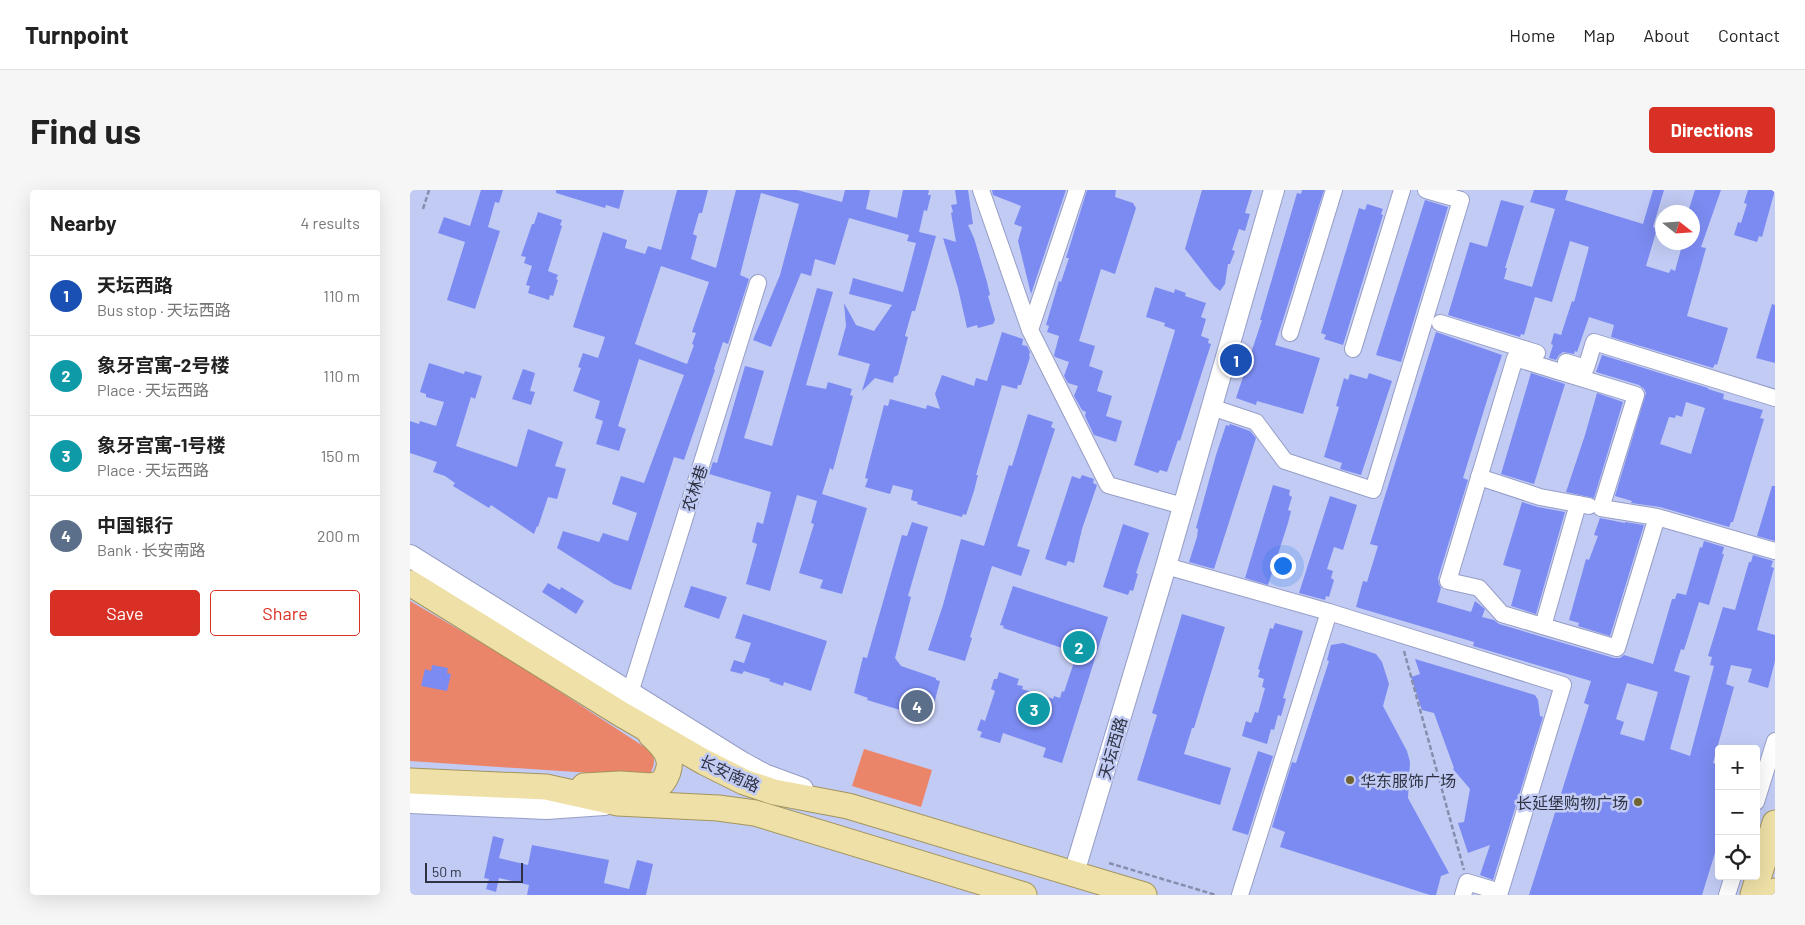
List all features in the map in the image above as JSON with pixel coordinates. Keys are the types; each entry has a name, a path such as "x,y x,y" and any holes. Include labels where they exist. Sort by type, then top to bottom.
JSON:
{"main road":[{"path":"410,556 755,770 848,806"},
{"name":"长安南路","path":"410,583 642,726 712,766 758,788 848,806 1144,895"},
{"path":"546,787 620,784 651,786 662,783 667,773 670,758 663,746 642,726"},
{"name":"长安南路","path":"410,781 546,787 620,803 718,808 755,813 1011,893"},
{"path":"410,802 546,808 620,803"},
{"path":"1753,895 1775,823"},
{"path":"1774,895 1775,891"}],"street":[{"path":"981,190 1030,330 1108,485 1183,506"},
{"path":"1030,330 1077,190"},
{"name":"天坛西路","path":"1074,873 1166,566 1274,190"},
{"path":"1290,333 1334,190"},
{"path":"1353,349 1402,190"},
{"path":"1211,407 1256,422 1285,461 1373,490 1462,195 1426,190"},
{"name":"农林巷","path":"630,693 758,283"},
{"path":"1440,323 1586,368 1594,342 1775,398"},
{"path":"1602,508 1636,395 1515,358 1448,580 1479,588 1502,614 1617,648 1657,517"},
{"path":"1479,477 1540,497 1657,517 1775,551"},
{"path":"1543,626 1578,504"},
{"path":"1166,566 1329,612 1563,686 1500,892 1465,888"},
{"path":"1240,895 1329,612"},
{"path":"1760,790 1775,741"},
{"path":"1728,895 1732,880"}],"path":[{"path":"424,209 429,190"},
{"path":"1399,635 1465,888"},
{"path":"1109,863 1216,895"}],"shaded area":[{"path":"410,601 511,660 646,748 654,759 651,772 647,774 621,775 410,761"},
{"path":"864,749 932,770 921,807 852,786"}],"building":[{"path":"481,190 503,190 499,203 495,202 488,227 500,231 475,309 447,300 465,242 438,233 444,217 470,226"},
{"path":"556,190 624,190 619,209 606,205 605,208 556,193"},
{"path":"677,190 708,190 702,213 699,213 693,234 697,236 691,259 716,268 736,190 797,190 842,202 845,190 870,190 866,209 897,218 903,190 929,190 928,195 931,195 927,211 924,210 919,232 936,236 915,311 912,311 905,336 908,337 898,375 894,377 893,383 875,378 862,391 870,364 838,355 846,326 844,303 856,325 874,331 892,305 849,294 853,278 903,292 916,243 907,241 909,235 849,218 835,265 815,259 811,276 801,273 771,347 753,340 780,275 799,204 761,193 740,275 749,279 728,344 723,342 684,460 674,457 631,590 614,584 557,548 563,531 599,542 603,533 628,541 637,513 612,504 621,476 644,483 684,375 639,359 618,426 626,429 619,451 596,444 603,421 595,418 600,401 573,391 581,368 578,367 583,353 598,358 605,337 573,327 603,232 627,240 625,248 645,254 648,246 661,250","holes":["661,266 709,282 692,332 696,333 687,364 635,344"]},
{"path":"955,190 968,190 973,224 968,225 974,238 987,282 990,295 988,296 995,320 993,324 978,328 977,325 967,328 958,288 943,238 956,242 951,213 953,212 951,205 957,204"},
{"path":"992,190 1066,190 1031,294 1018,241 1022,227 1014,224 1021,206 993,195"},
{"path":"1087,190 1116,190 1115,197 1133,203 1136,208 1115,274 1101,269 1079,341 1095,346 1089,366 1103,371 1097,391 1112,396 1106,416 1122,421 1116,442 1094,435 1085,416 1086,412 1082,410 1074,396 1078,386 1068,383 1064,376 1069,362 1054,355 1059,336 1047,332 1049,326 1046,325 1059,281 1061,282 1069,258 1066,258"},
{"path":"1202,190 1252,190 1245,213 1250,214 1245,231 1239,229 1232,250 1235,251 1230,264 1228,264 1225,284 1220,291 1185,249"},
{"path":"1302,190 1324,190 1275,345 1320,358 1303,414 1257,401 1256,405 1236,398 1262,320 1260,320 1297,193 1301,194"},
{"path":"1534,190 1568,190 1565,200 1643,224 1653,190 1664,190 1660,205 1655,205 1653,227 1655,228 1655,236 1646,266 1669,273 1671,269 1675,271 1681,250 1700,250 1700,205 1690,205 1695,190 1721,190 1701,247 1706,248 1687,316 1728,328 1717,365 1715,364 1713,368 1611,337 1614,325 1589,317 1577,352 1575,351 1574,354 1563,352 1556,360 1549,358 1554,333 1561,335 1572,301 1574,302 1589,247 1570,241 1552,302 1535,297 1524,335 1521,334 1520,337 1448,315 1470,242 1487,247 1501,200 1524,206 1505,268 1507,268 1504,279 1532,287 1555,209 1530,202"},
{"path":"1748,190 1775,190 1762,237 1759,236 1757,242 1734,235 1738,222 1741,223 1747,204 1744,203"},
{"path":"1425,200 1448,207 1401,362 1376,355"},
{"path":"1367,204 1383,209 1381,214 1383,215 1343,345 1324,339 1326,335 1321,333 1359,208 1365,210"},
{"path":"538,212 562,220 560,225 562,226 548,271 558,275 556,279 558,280 553,296 550,295 549,300 528,293 530,286 526,285 532,266 524,263 526,257 521,256"},
{"path":"1155,287 1174,293 1175,289 1186,293 1185,296 1206,303 1201,317 1206,319 1201,336 1209,339 1208,343 1211,344 1180,441 1178,440 1167,472 1160,470 1158,473 1134,465 1175,330 1164,326 1165,323 1146,317"},
{"path":"817,288 833,292 806,385 826,389 828,382 852,389 850,395 853,396 833,470 830,468 822,494 867,508 842,594 820,588 823,580 799,573 814,524 811,523 817,501 797,495 770,591 746,584 757,544 752,542 757,522 763,524 771,492 709,474 713,462 717,463 745,366 764,371 744,438 772,446"},
{"path":"1772,304 1775,305 1775,363 1756,358"},
{"path":"1002,332 1023,339 1022,345 1027,346 1030,357 1021,385 1018,385 1017,389 1002,385 966,515 963,514 962,517 917,504 918,502 911,500 913,490 893,485 890,494 865,487 868,479 865,478 884,405 888,406 890,399 926,409 927,405 940,409 935,394 942,375 974,386 976,378 987,381"},
{"path":"1436,332 1502,355 1463,478 1468,480 1438,578 1441,588 1437,602 1471,612 1475,601 1485,609 1482,617 1494,620 1499,624 1614,658 1620,658 1624,655 1653,664 1672,599 1675,599 1677,593 1686,595 1700,547 1702,548 1704,541 1724,547 1722,554 1724,554 1709,605 1699,602 1684,650 1681,649 1674,671 1690,676 1670,749 1690,756 1714,666 1710,665 1712,657 1708,656 1723,607 1735,610 1749,562 1751,562 1753,555 1773,561 1771,567 1774,568 1757,630 1775,635 1775,661 1768,688 1748,682 1752,669 1731,665 1726,684 1734,687 1718,745 1715,745 1713,763 1715,764 1715,853 1702,895 1529,895 1589,705 1584,703 1591,681 1473,646 1474,642 1356,607 1363,581 1367,582 1378,546 1370,544","holes":["1627,683 1658,692 1644,741 1620,734 1624,722 1616,719"]},
{"path":"1602,355 1708,388 1724,394 1723,399 1763,410 1760,418 1764,419 1733,522 1731,522 1729,527 1660,507 1631,503 1632,501 1615,496 1646,393 1639,385 1596,372","holes":["1686,402 1705,408 1691,454 1660,444 1669,417 1675,418 1676,415 1682,417"]},
{"path":"429,363 464,374 465,371 482,376 475,399 471,397 456,446 517,467 528,429 563,442 555,466 566,469 557,499 548,497 534,534 491,505 489,508 453,486 455,483 445,476 433,472 437,462 410,453 410,421 419,424 420,421 436,426 444,402 426,397 426,394 420,392"},
{"path":"523,369 535,373 530,391 535,392 531,405 512,399"},
{"path":"1369,373 1392,381 1361,475 1340,469 1342,463 1324,457 1339,407 1336,406 1344,378 1348,380 1350,374 1367,379"},
{"path":"1531,373 1565,384 1534,484 1501,474"},
{"path":"1597,393 1623,402 1594,498 1566,492"},
{"path":"1028,414 1053,422 1051,427 1055,429 1017,546 1030,550 1021,576 992,566 970,637 972,638 965,661 928,650 943,605 961,539 984,546 1009,465 1012,466"},
{"path":"1230,424 1250,431 1256,438 1214,569 1189,562 1197,537 1198,529 1196,528 1216,455 1226,425 1229,426"},
{"path":"1082,475 1094,479 1093,483 1097,485 1082,529 1074,563 1068,561 1066,566 1045,559 1072,476 1080,479"},
{"path":"1273,485 1290,490 1289,495 1292,497 1288,510 1291,511 1288,523 1268,585 1245,578"},
{"path":"1772,486 1775,486 1775,541 1757,536"},
{"path":"1330,496 1357,505 1343,550 1334,547 1327,569 1333,571 1331,578 1334,580 1329,597 1326,596 1325,600 1299,593"},
{"path":"1522,502 1565,512 1536,614 1511,606 1521,570 1503,565"},
{"path":"1600,518 1644,525 1610,636 1578,626 1579,623 1569,620 1586,559 1589,560 1598,536 1594,535"},
{"path":"912,522 928,527 908,596 911,597 895,658 901,666 940,681 930,719 867,700 868,698 854,693 863,657 867,658 902,535 907,536"},
{"path":"1123,524 1149,533 1136,573 1138,574 1133,591 1130,590 1128,595 1103,587"},
{"path":"548,583 560,590 561,587 584,601 576,614 542,592"},
{"path":"691,586 727,597 719,619 684,607"},
{"path":"1013,586 1108,617 1062,763 1043,757 1046,748 1003,733 1000,743 980,737 982,732 977,730 981,719 985,721 995,691 991,689 994,679 997,679 999,672 1019,679 1017,685 1023,686 1022,689 1053,699 1054,696 1060,698 1062,691 1064,692 1077,653 1003,628 1004,626 1000,625"},
{"path":"743,614 827,641 811,691 784,682 783,686 769,681 770,679 744,671 742,674 730,671 734,660 744,663 751,643 735,638"},
{"path":"1182,614 1225,627 1194,728 1192,728 1184,754 1231,768 1220,805 1137,780 1157,715 1152,713"},
{"path":"1275,623 1303,631 1283,698 1286,699 1281,716 1278,715 1274,730 1271,729 1267,744 1242,736 1246,721 1251,723 1255,712 1258,713 1265,688 1262,687 1264,679 1258,677 1260,670 1258,669 1270,628 1273,629"},
{"name":"华东服饰广场","path":"1343,643 1376,654 1382,662 1389,684 1383,706 1407,751 1410,762 1408,798 1449,873 1441,876 1436,895 1430,895 1280,847 1285,832 1272,827 1292,762 1296,763 1329,661 1327,660 1331,645"},
{"path":"1415,659 1535,695 1538,700 1540,716 1543,717 1493,880 1480,875 1490,845 1468,853 1458,823 1464,822 1470,789 1453,769 1434,713 1422,710 1411,677 1420,674"},
{"path":"432,665 448,668 447,673 451,674 447,691 421,686 425,669 431,671"},
{"path":"1258,751 1273,756 1248,835 1232,830"},
{"path":"493,836 504,839 499,858 528,865 532,845 609,860 604,883 629,889 637,860 653,864 646,895 527,895 529,885 499,878 496,892 486,889 489,879 484,878"}],"place":[{"name":"天坛西路","path":"1236,360"},
{"name":"象牙宫寓-2号楼","path":"1079,647"},
{"name":"中国银行","path":"917,706"},
{"name":"象牙宫寓-1号楼","path":"1034,709"},
{"name":"华东服饰广场","path":"1350,780"},
{"name":"长延堡购物广场","path":"1638,802"}]}
